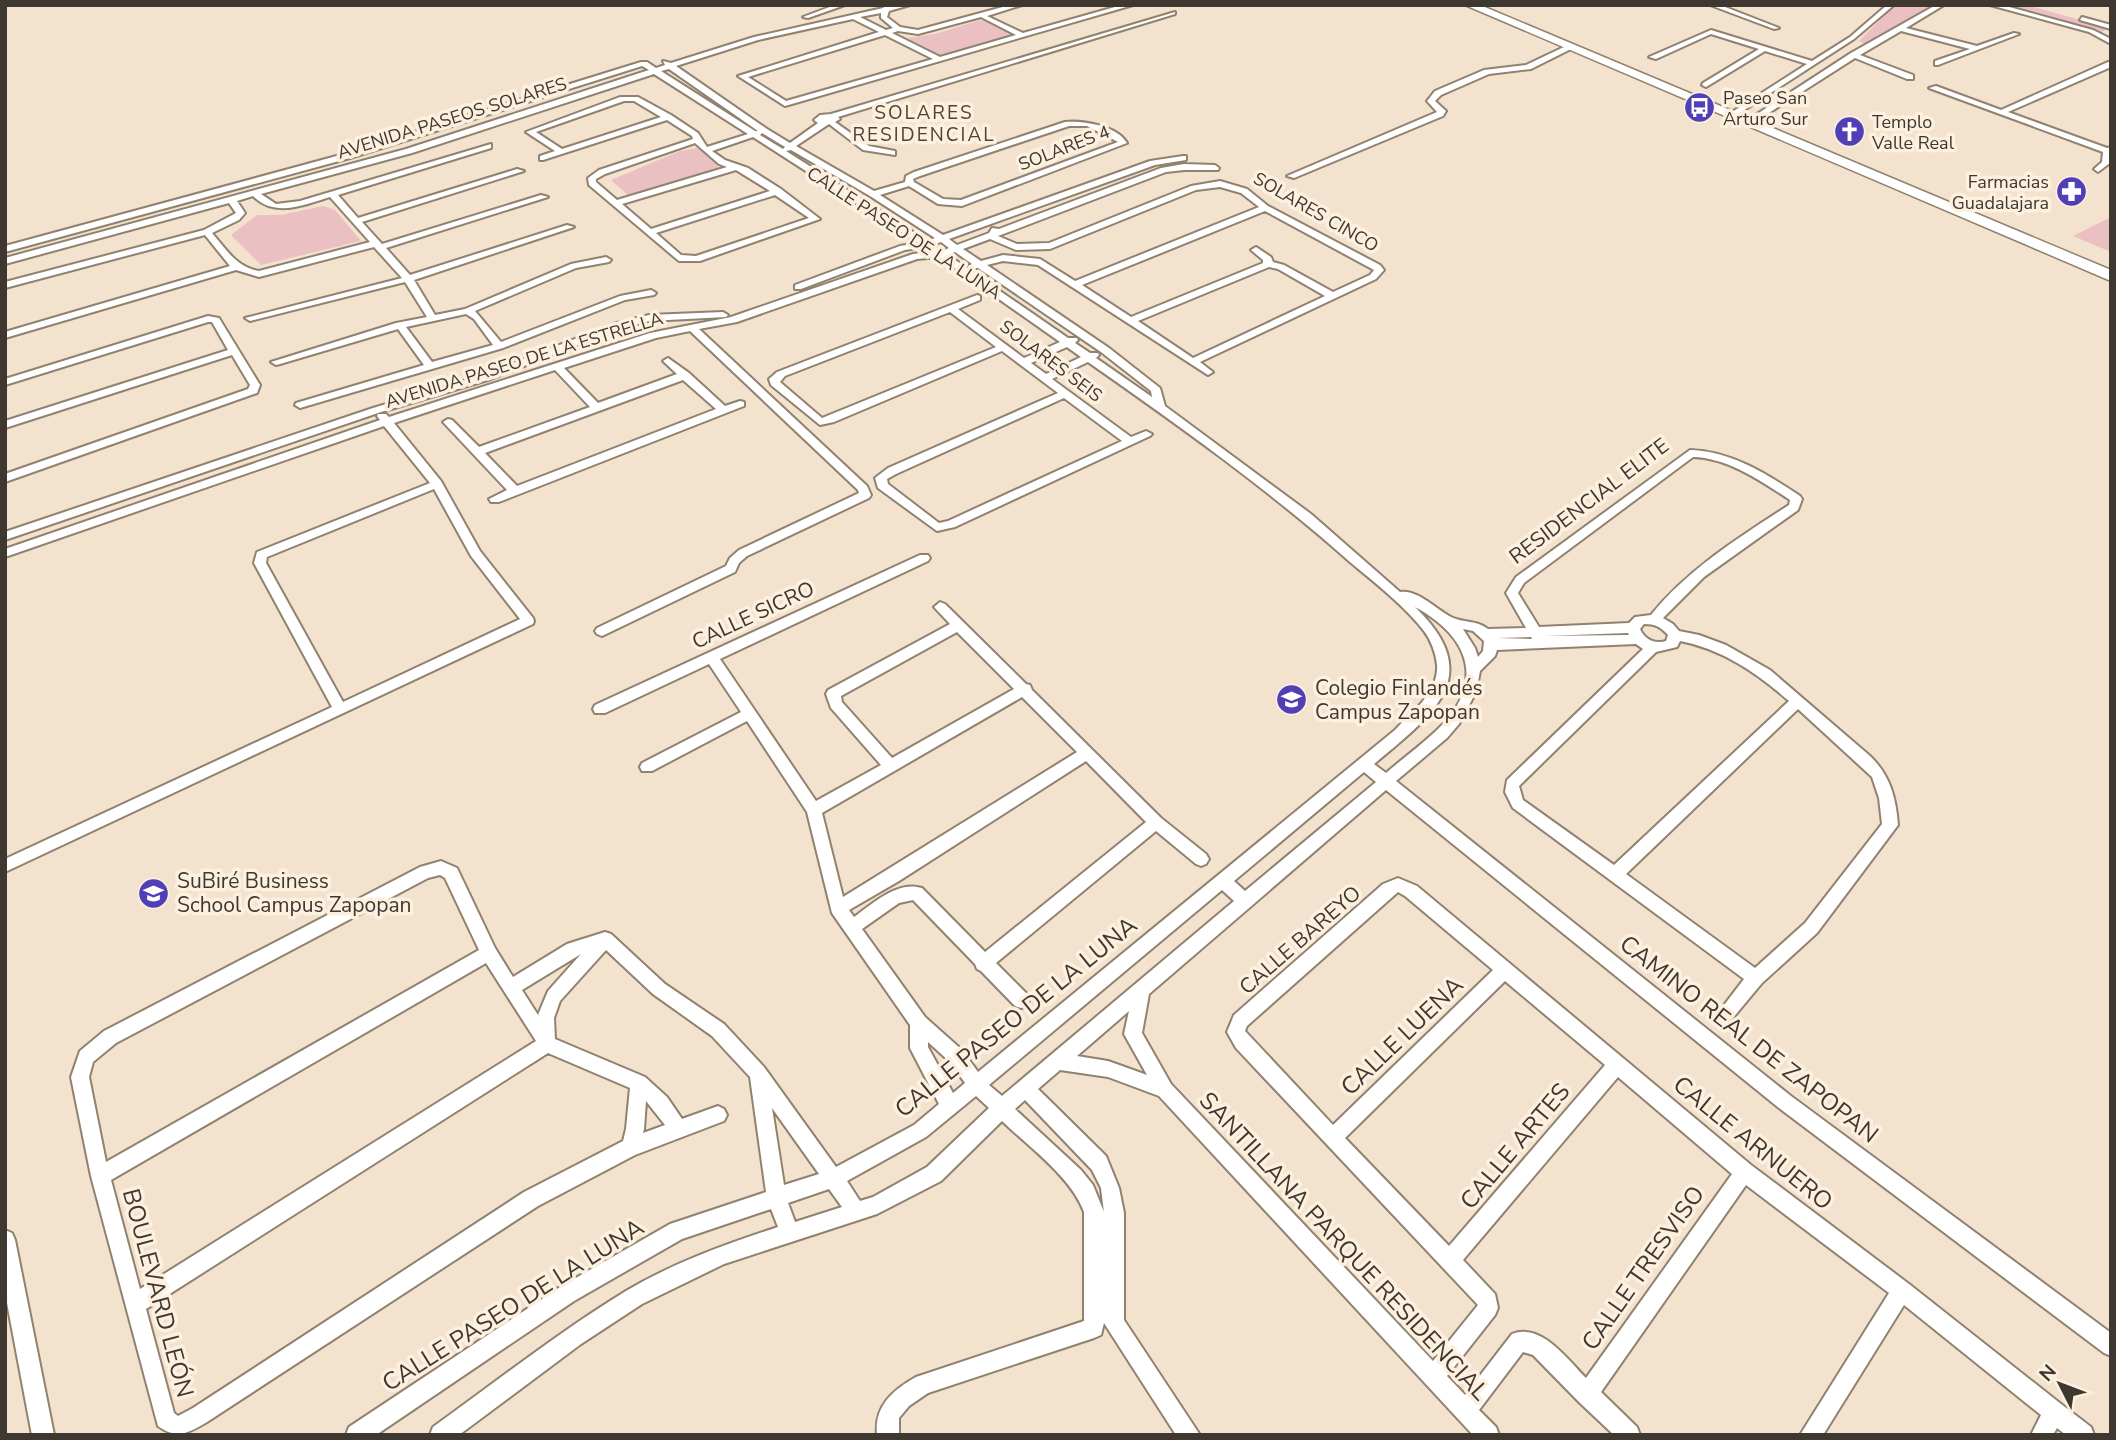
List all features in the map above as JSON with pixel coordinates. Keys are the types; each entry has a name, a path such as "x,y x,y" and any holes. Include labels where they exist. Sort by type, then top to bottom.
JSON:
{"main road":[{"path":"1470,5 1736,112 1758,116 2111,265"},
{"path":"1492,5 2111,276"}],"street":[{"name":"AVENIDA PASEOS SOLARES","path":"5,249 174,210 232,200 436,142 756,38 907,5"},
{"path":"1019,5 918,32 898,29 742,76 785,104 1130,5"},
{"path":"1713,5 1776,28"},
{"path":"1727,10 1735,5"},
{"path":"1736,112 1852,38 1891,5"},
{"path":"1758,116 1868,46 1941,5"},
{"path":"1993,5 2091,31 2111,42"},
{"path":"2030,5 2111,27"},
{"path":"840,6 838,13 865,21 940,60"},
{"path":"685,51 840,6"},
{"path":"865,21 885,11 898,29"},
{"path":"819,13 839,18"},
{"path":"779,152 793,146 829,121 1173,13"},
{"path":"983,16 1023,36"},
{"path":"1902,27 1975,48"},
{"path":"1653,57 1706,33 1808,66 1824,74"},
{"path":"1938,63 2016,34"},
{"path":"1852,38 1854,42 1868,46"},
{"path":"1292,176 1440,114 1442,111 1431,101 1438,93 1487,72 1528,67 1569,47"},
{"path":"1706,85 1761,50"},
{"name":"AVENIDA PASEOS SOLARES","path":"5,261 673,55"},
{"path":"1854,55 1910,78"},
{"name":"CALLE PASEO DE LA LUNA","path":"660,59 764,131 873,194 942,238 1105,350 1156,390 1160,407"},
{"name":"CALLE PASEO DE LA LUNA","path":"357,1435 567,1294 677,1231 834,1178 920,1130 1417,719 1442,683 1444,666 1440,648 1429,628 1385,584 1307,517 1160,407 941,254 644,64"},
{"path":"2002,112 2111,64"},
{"path":"1808,66 1832,69"},
{"path":"1933,88 2109,150 2106,163 2098,169"},
{"path":"1766,92 1786,98"},
{"path":"561,152 530,132 630,98 668,117 697,140 717,158 778,191 816,219 697,259 686,260 679,258 592,183 592,177 697,140"},
{"path":"543,159 668,117"},
{"path":"829,121 866,148 892,153"},
{"name":"SOLARES 4","path":"873,194 914,185 941,202 962,203 1123,143 1121,139 1088,124 1068,124 917,174 909,178 914,185"},
{"path":"706,150 764,131"},
{"path":"779,138 812,131"},
{"path":"423,133 436,142"},
{"path":"717,158 765,143"},
{"path":"255,193 265,205 280,207 333,195 488,146"},
{"name":"AVENIDA PASEO DE LA ESTRELLA","path":"5,536 377,410 487,377 617,326 649,318 729,317 903,248 926,244 1161,160 1198,158"},
{"path":"616,204 735,167"},
{"name":"AVENIDA PASEO DE LA ESTRELLA","path":"5,553 386,422 654,335 729,317 916,256 941,254 1175,167 1215,168"},
{"path":"357,221 520,171"},
{"path":"1112,177 1124,185"},
{"name":"SOLARES CINCO","path":"992,236 1023,248 1050,246 1194,188 1211,184 1244,191 1265,208 1377,267 1379,271 1373,276 1192,362"},
{"name":"SOLARES 4","path":"883,201 914,185"},
{"path":"650,232 778,191"},
{"path":"333,195 408,279 432,317"},
{"path":"207,232 236,267 244,273 259,274 379,245 544,197"},
{"path":"5,285 207,232 241,213 232,200"},
{"path":"1076,284 1265,208"},
{"path":"982,224 994,227 992,236"},
{"path":"250,318 408,279 570,228"},
{"path":"1046,265 1041,258 1050,246"},
{"path":"1256,250 1268,259 1268,264"},
{"path":"962,270 997,258 1027,258 1046,265 1208,372"},
{"path":"276,362 400,325 468,311 574,267 606,260"},
{"path":"1130,321 1268,264 1281,267 1332,296"},
{"path":"5,335 236,267"},
{"path":"300,405 499,346 623,298 651,293"},
{"path":"978,298 781,374 774,379 775,383 820,422 1004,347"},
{"name":"SOLARES SEIS","path":"951,308 1129,441"},
{"path":"468,311 477,317 499,346"},
{"path":"5,382 208,318 215,320 256,385 253,391 5,478"},
{"path":"400,325 429,365"},
{"path":"602,631 731,569 734,561 743,553 865,495 863,489 692,328"},
{"path":"1034,370 1078,350 1083,335"},
{"path":"1034,370 1078,350 1105,350"},
{"path":"5,425 235,351"},
{"path":"668,360 723,410"},
{"path":"558,367 595,406"},
{"path":"477,452 595,406 685,375"},
{"path":"1066,393 892,471 881,478 882,485 937,527 951,524 1146,433"},
{"path":"495,499 740,404"},
{"path":"5,866 528,621 475,553 437,484 377,410"},
{"path":"448,422 515,491"},
{"name":"RESIDENCIAL ELITE","path":"1539,638 1512,593 1520,580 1690,453 1703,452 1720,457 1796,499 1794,508 1750,536 1671,599 1654,620"},
{"path":"340,709 260,563 261,555 437,484"},
{"name":"CALLE SICRO","path":"600,709 924,558"},
{"name":"CALLE PASEO DE LA LUNA","path":"1385,584 1447,621 1464,640 1473,668"},
{"path":"940,607 1156,822 1201,859"},
{"path":"1636,634 1640,620 1654,620 1667,626 1675,635 1691,636 1720,647 1797,701 1877,773 1889,805 1889,825 1811,928 1756,978 1726,1013"},
{"path":"1429,628 1447,621 1477,627 1490,639 1636,634 1653,647 1667,647 1672,644 1675,635"},
{"path":"890,765 836,704 834,694 959,625"},
{"path":"441,1435 574,1337 635,1297 721,1255 877,1205 934,1174 1003,1107 1456,720 1467,704 1473,668 1487,656 1490,639"},
{"path":"1653,647 1512,784 1512,792 1518,804 1756,978"},
{"path":"712,658 814,810 838,908 919,1023 956,1056 977,1084 1087,1192 1094,1212 1094,1328 923,1384 901,1397 888,1413 888,1435"},
{"path":"814,810 1025,689"},
{"path":"1614,875 1797,701"},
{"path":"647,767 750,713"},
{"path":"838,908 1087,753"},
{"name":"CAMINO REAL DE ZAPOPAN","path":"1363,763 1785,1102 2111,1346"},
{"path":"983,964 1156,822"},
{"name":"BOULEVARD LEÓN","path":"547,1044 489,953 451,873 441,868 425,872 110,1037 86,1057 80,1077 100,1176 164,1419 177,1428 200,1415 531,1199 630,1147"},
{"path":"1222,880 1245,901"},
{"name":"CALLE ARNUERO","path":"1398,885 1411,891 1744,1171 1902,1291 2083,1435"},
{"name":"CALLE BAREYO","path":"1332,1138 1242,1042 1236,1032 1240,1021 1389,889 1398,885"},
{"path":"852,927 895,897 916,893 1021,1000"},
{"path":"510,988 573,949 605,939"},
{"path":"547,1044 545,1018 554,996 605,939"},
{"path":"605,939 659,989 718,1030 758,1073 857,1212"},
{"path":"100,1176 489,953"},
{"name":"CALLE LUENA","path":"1332,1138 1505,970"},
{"path":"1141,990 1133,1034 1165,1090"},
{"path":"919,1023 919,1048 950,1106"},
{"path":"547,1044 639,1083 652,1092 677,1129"},
{"path":"135,1304 547,1044"},
{"path":"1058,1061 1108,1069 1165,1090"},
{"name":"CALLE ARTES","path":"1451,1260 1617,1064"},
{"path":"758,1073 776,1196 790,1233"},
{"path":"630,1147 635,1129 639,1083"},
{"path":"1026,1089 1099,1163 1110,1188 1114,1213 1114,1323 1189,1435"},
{"name":"SANTILLANA PARQUE RESIDENCIAL","path":"1165,1090 1488,1435"},
{"path":"630,1147 718,1115"},
{"path":"1332,1138 1488,1301 1488,1308 1434,1377"},
{"name":"CALLE TRESVISO","path":"1586,1395 1744,1171"},
{"path":"5,1240 43,1435"},
{"path":"1811,1435 1902,1291"},
{"path":"1466,1411 1519,1341 1539,1346 1629,1435"},
{"path":"2042,1435 2054,1411"}],"shaded area":[{"path":"1895,5 1939,5 1868,45 1859,41"},
{"path":"1995,5 2027,5 2109,28 2098,34"},
{"path":"980,20 995,23 1015,35 941,56 907,38 935,34"},
{"path":"697,148 709,155 719,169 631,198 611,180 680,151"},
{"path":"323,206 335,210 361,241 261,265 231,235 257,215 281,215"},
{"path":"2111,217 2111,252 2073,236"}],"place":[{"name":"Paseo San Arturo Sur","path":"1700,108"},
{"name":"Templo Valle Real","path":"1849,132"},
{"name":"Farmacias Guadalajara","path":"2072,192"},
{"name":"Colegio Finlandés Campus Zapopan","path":"1292,700"},
{"name":"SuBiré Business School Campus Zapopan","path":"154,893"}],"district":[{"name":"SOLARES RESIDENCIAL","path":"924,124"}]}
